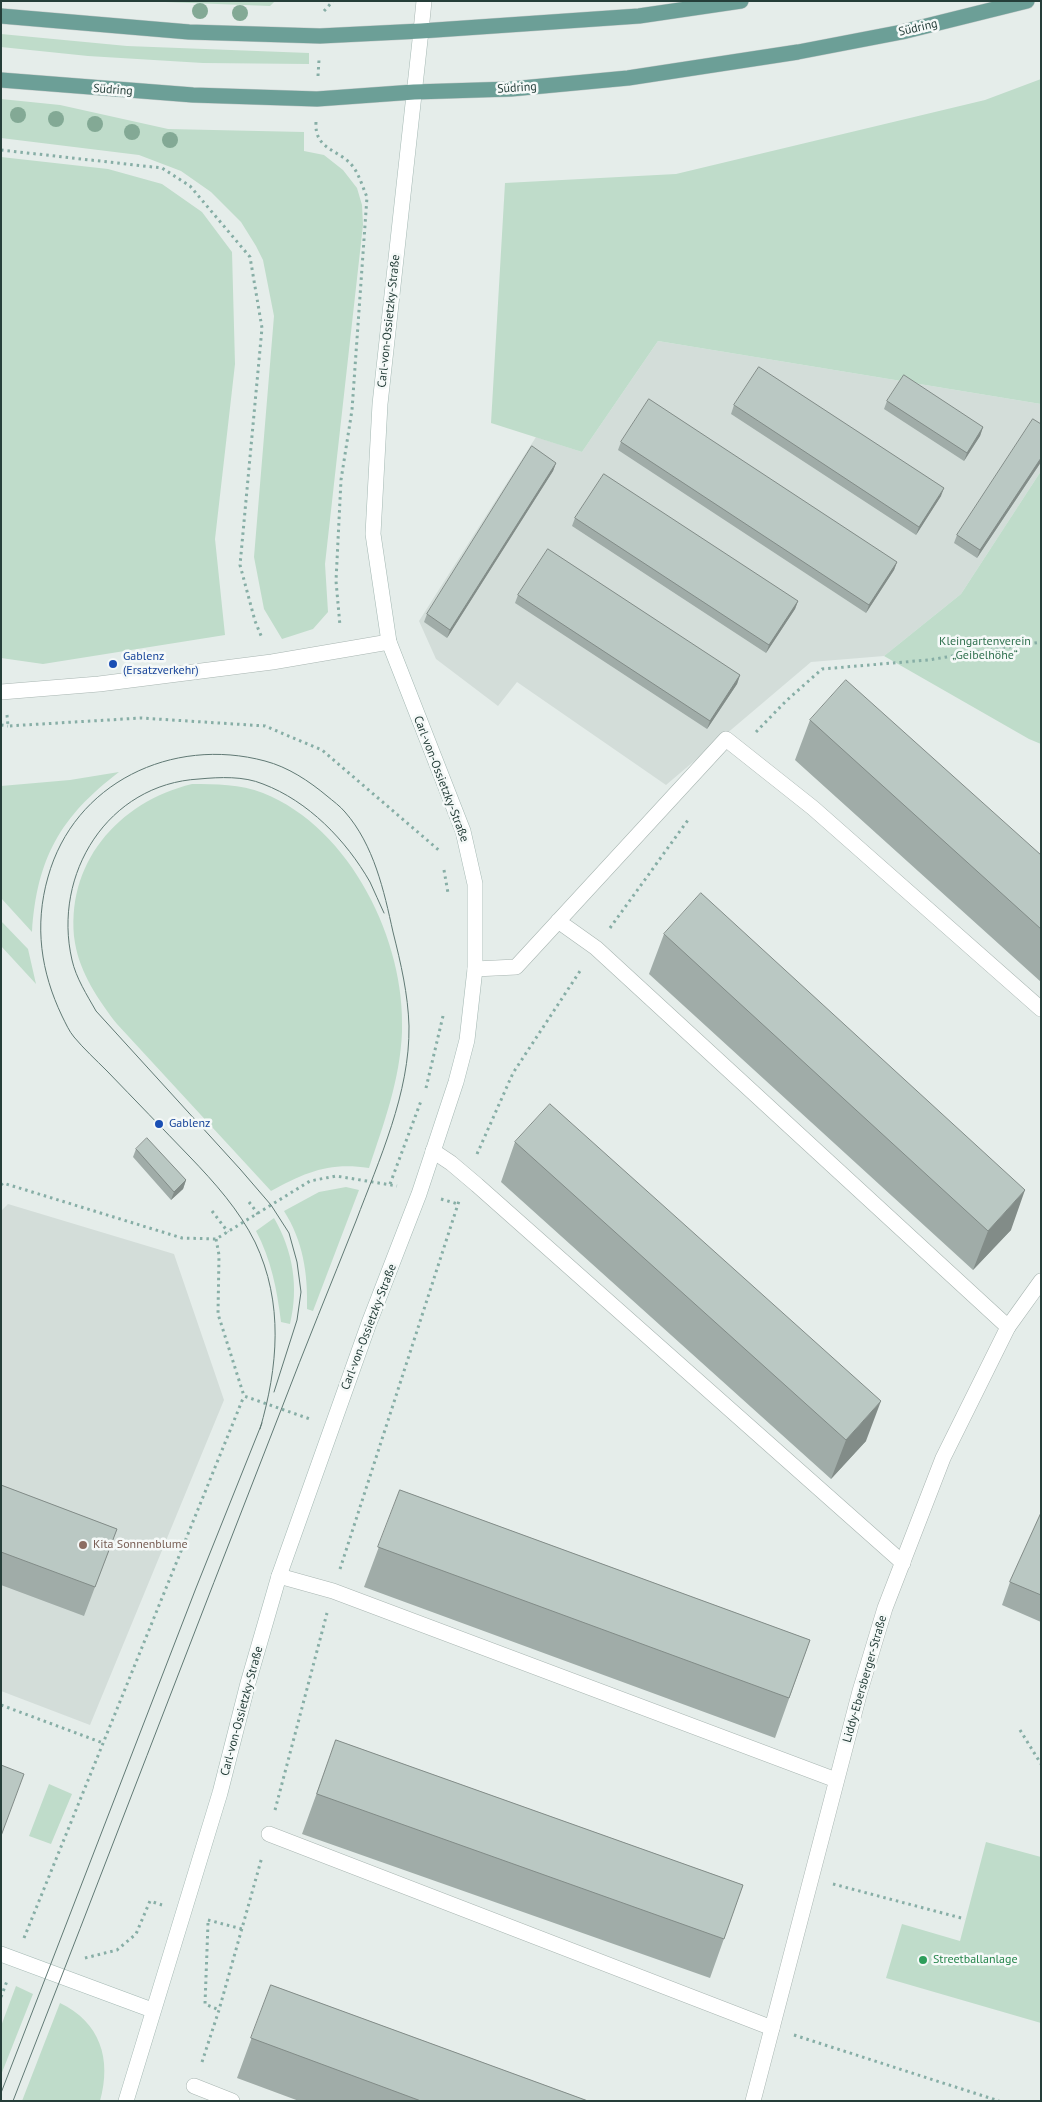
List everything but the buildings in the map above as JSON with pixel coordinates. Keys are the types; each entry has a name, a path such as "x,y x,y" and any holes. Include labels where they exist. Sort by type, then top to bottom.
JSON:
{"main road":[{"path":"1,16 189,32 320,36 639,16 741,1"},
{"name":"Südring","path":"1,80 184,94 317,99 414,92 511,89 637,76 836,45 902,32 1026,1"}],"street":[{"name":"Carl-von-Ossietzky-Straße","path":"126,2101 152,2010 220,1793 248,1683 279,1576 332,1426 419,1194 456,1082 467,1040 475,969 475,884 463,831 389,642 373,534 380,404 424,1"},
{"path":"3,692 99,684 272,662 389,642"},
{"path":"475,969 516,967 726,739 813,808 1041,1009"},
{"path":"558,921 596,948 1008,1327"},
{"path":"433,1151 467,1176 903,1563"},
{"name":"Liddy-Ebersberger-Straße","path":"753,2101 836,1780 882,1617 943,1458 1008,1327 1041,1281"},
{"path":"279,1576 333,1591 836,1780"},
{"path":"269,1834 772,2028"},
{"path":"8,1956 152,2010"},
{"path":"194,2086 232,2101"}],"path":[{"path":"333,1 324,9 320,36 315,132 319,141 354,167 368,197 352,410 341,480 336,572 339,618 345,649"},
{"path":"1,150 162,168 190,186 250,257 262,328 240,565 255,622 272,662"},
{"path":"738,750 786,701 822,668 928,660 1041,642"},
{"path":"3,692 8,726"},
{"path":"1,725 141,718 265,726 322,750 440,850 442,859"},
{"path":"194,2086 219,2010 269,1834 333,1591 467,1176 513,1073 596,948 693,813"},
{"path":"444,868 449,897"},
{"path":"426,1089 443,1015"},
{"path":"390,1184 422,1098"},
{"path":"2,1183 182,1238 216,1239 310,1181 336,1176 390,1184 458,1204"},
{"path":"250,1202 258,1214"},
{"path":"212,1211 228,1232"},
{"path":"1,1997 8,1956 24,1938 244,1396 218,1314 219,1255 216,1239"},
{"path":"244,1396 332,1426"},
{"path":"1,1705 103,1743"},
{"path":"1020,1730 1041,1764"},
{"path":"811,1878 966,1919"},
{"path":"81,1960 117,1950 136,1934 150,1901 182,1913 242,1929"},
{"path":"208,1920 205,2004 219,2010"},
{"path":"24,1938 32,1941"},
{"path":"772,2028 999,2101"}],"shaded area":[{"path":"658,341 1041,404 1041,471 961,594 884,656 811,662 666,785 517,682 498,706 436,659 419,621 536,437 582,452"},
{"name":"Kita Sonnenblume","path":"8,1204 174,1254 224,1400 90,1725 1,1691 1,1211"}],"green space":[{"path":"139,1 275,1 270,6"},
{"path":"1,34 127,46 309,53 309,64 203,63 88,56 1,47"},
{"path":"1041,79 1041,404 658,341 582,452 491,423 505,183 676,174 985,100"},
{"path":"1,99 60,105 168,129 304,132 304,151 324,155 343,170 357,188 362,205 363,225 325,564 328,612 313,629 282,639 264,609 254,557 274,316 263,260 256,246 241,222 211,192 181,171 139,155 1,138"},
{"path":"1,157 108,169 162,184 202,212 232,252 235,364 215,539 225,635 43,664 1,658"},
{"name":"Kleingartenverein „Geibelhöhe“","path":"1041,471 1041,744 1029,739 884,656 961,594"},
{"path":"119,772 81,806 55,841 39,882 32,932 1,898 1,786 70,780"},
{"path":"192,784 219,784 246,788 263,793 294,810 322,832 347,860 367,892 383,926 394,962 401,997 401,1050 386,1118 369,1168 342,1166 318,1170 271,1191 117,1024 97,996 86,976 75,943 74,914 78,887 88,863 102,841 120,821 141,805 165,793"},
{"path":"1,921 28,949 36,984 1,946"},
{"path":"346,1187 359,1190 313,1311 307,1309 305,1270 300,1246 284,1211 319,1192"},
{"path":"274,1218 290,1256 294,1296 290,1324 281,1322 273,1275 266,1252 256,1231"},
{"path":"49,1784 72,1794 51,1844 29,1836"},
{"path":"986,1842 1041,1857 1041,2023 886,1978 902,1924 960,1941"},
{"path":"16,1986 33,1994 1,2075 1,2026"},
{"path":"60,2003 85,2020 100,2043 104,2071 100,2101 22,2101"}],"tram line":[{"path":"13,2101 374,1174 399,1101 408,1051 409,1026 406,991 399,956 386,901 371,854 355,825 345,812 320,790 282,767 265,761 230,755 196,755 162,762 131,774 104,792 80,816 61,844 48,877 41,913 42,948 49,983 72,1035 226,1197 255,1242 271,1288 275,1335 271,1382 260,1429"},
{"path":"274,1392 297,1320 301,1292 297,1262 289,1233 271,1205 240,1169 96,1011 79,980 72,960 68,928 71,896 79,866 94,839 114,816 138,797 167,785 199,779 232,778 256,781 280,791 310,811 337,837 360,866 370,882 384,913"},
{"path":"1,2093 196,1588 262,1423"}],"place":[{"name":"Gablenz (Ersatzverkehr)","path":"113,664"},
{"name":"Gablenz","path":"159,1124"},
{"name":"Kita Sonnenblume","path":"83,1545"},
{"name":"Streetballanlage","path":"923,1960"}]}
